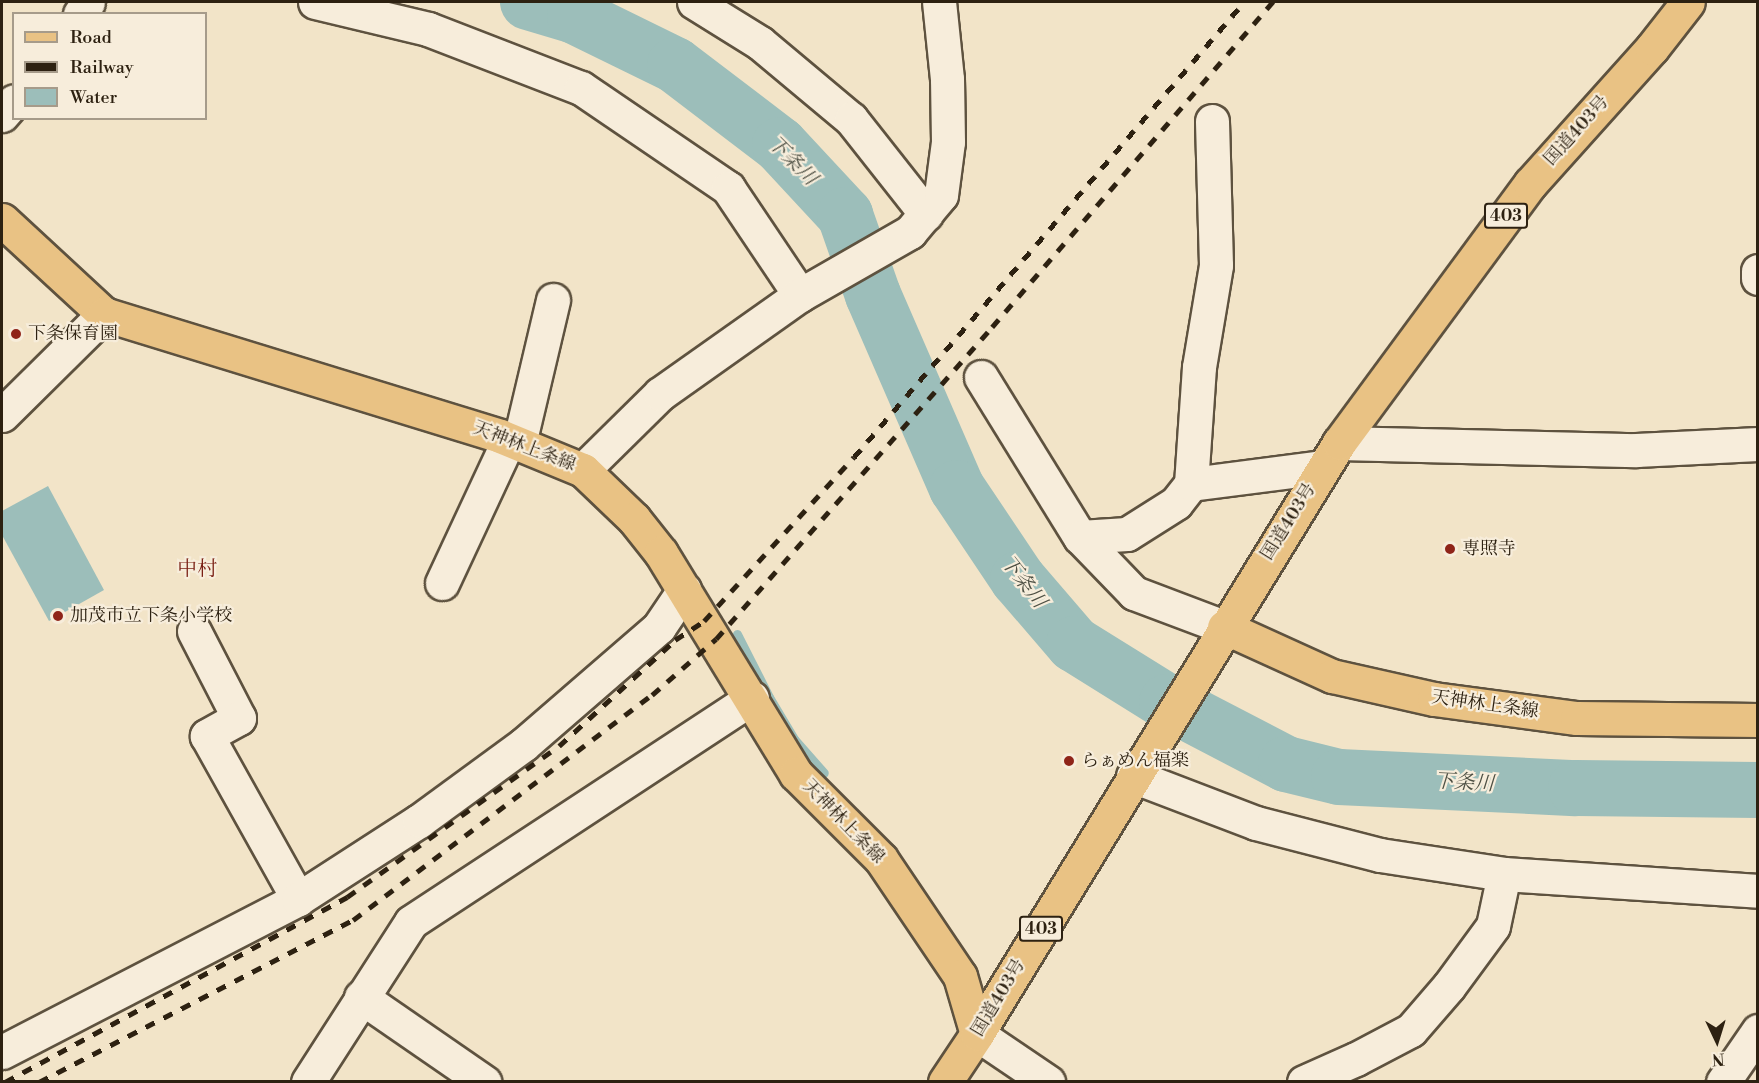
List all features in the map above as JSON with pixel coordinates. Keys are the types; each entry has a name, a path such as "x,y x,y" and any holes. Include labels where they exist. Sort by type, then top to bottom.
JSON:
{"main road":[{"name":"国道403号","path":"945,1082 978,1034 1133,776 1331,455 1530,184 1652,48 1688,2"},
{"name":"天神林上条線","path":"2,220 104,314 514,441 583,470 634,519 661,554 752,698 796,774 881,860 960,976 978,1034"},
{"name":"天神林上条線","path":"1224,627 1332,676 1434,699 1577,718 1758,720"}],"street":[{"path":"315,2 428,29 581,88 728,188 800,295"},
{"path":"694,2 760,42 851,119 918,223"},
{"path":"583,470 660,394 800,295 918,223 941,195 948,142 947,79 939,2"},
{"path":"2,115 12,103"},
{"path":"1080,537 1127,534 1176,503 1191,484 1199,367 1216,265 1212,121"},
{"path":"1758,271 1758,278"},
{"path":"442,583 514,441 553,300"},
{"path":"2,415 104,314"},
{"path":"981,377 1080,537 1134,593 1224,627"},
{"path":"1191,484 1331,455 1636,450 1758,444"},
{"path":"2,1052 298,899 420,821 523,745 659,627 684,590"},
{"path":"194,631 239,718 207,736 298,899"},
{"path":"308,1082 411,922 752,698"},
{"path":"1133,776 1256,823 1380,855 1504,874 1758,891"},
{"path":"1304,1082 1356,1059 1411,1030 1449,986 1493,926 1504,874"},
{"path":"361,997 484,1082"},
{"path":"1723,1082 1758,1030"},
{"path":"978,1034 1048,1082"}],"water":[{"path":"48,486 104,590 49,621 2,535 2,511"}],"waterway":[{"name":"下条川","path":"528,2 575,16 675,65 780,145 845,215 873,295 957,488 1018,579 1074,644 1167,702 1286,764 1339,777 1576,788 1758,790"},
{"path":"737,634 769,697 794,739 824,773"}],"railway":[{"path":"5,1082 347,897 559,746 675,640 704,621 854,457 1244,2"},
{"path":"39,1082 353,920 652,695 716,639 992,327 1273,2"}],"place":[{"name":"下条保育園","path":"16,334"},
{"name":"専照寺","path":"1450,549"},
{"name":"加茂市立下条小学校","path":"58,616"},
{"name":"らぁめん福楽","path":"1069,761"}],"district":[{"name":"中村","path":"197,569"}]}
